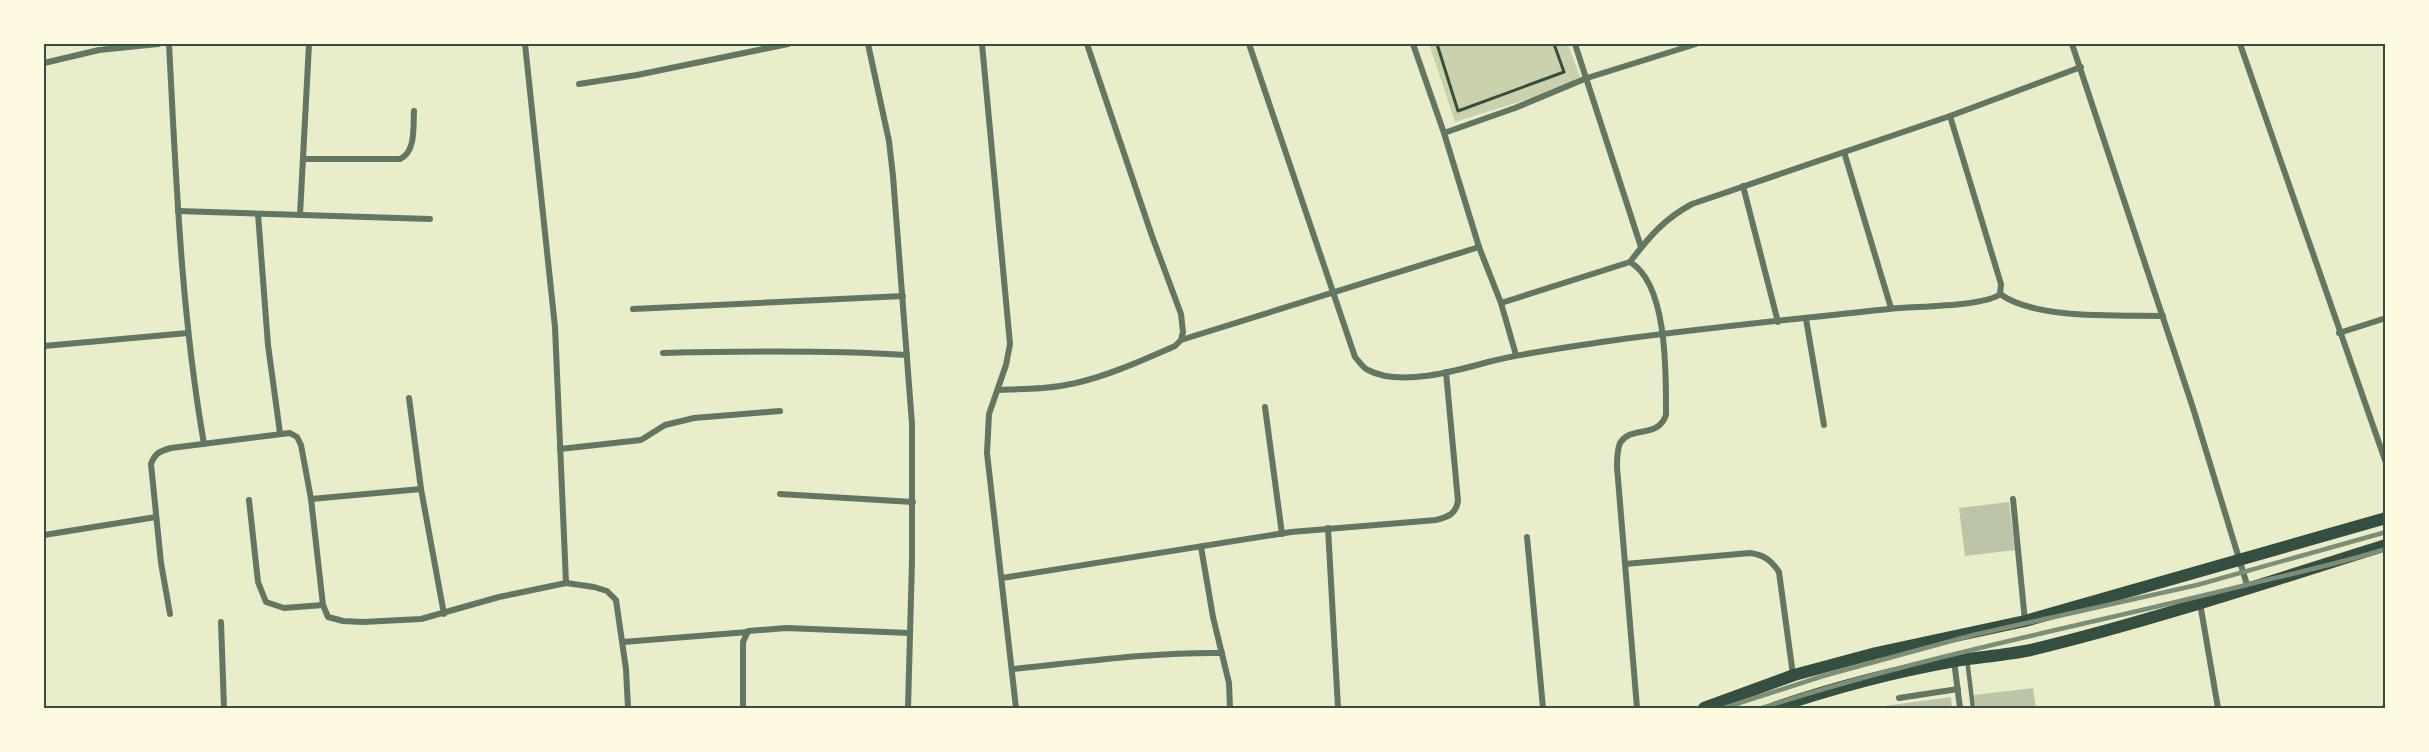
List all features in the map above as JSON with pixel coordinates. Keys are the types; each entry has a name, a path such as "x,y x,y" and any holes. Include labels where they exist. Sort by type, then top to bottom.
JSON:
{"main road":[{"path":"1704,708 1725,705 1794,675 1876,653 2025,621 2385,518"},
{"path":"1774,708 1819,693 1960,660 2030,650 2248,589 2385,545"}],"street":[{"path":"44,63 99,50 158,44"},
{"path":"169,44 178,211 188,333 204,444"},
{"path":"300,215 309,44"},
{"path":"525,44 552,293 566,583"},
{"path":"579,84 637,75 788,44"},
{"path":"868,44 889,141 912,424 913,502 908,708"},
{"path":"981,44 1010,321 1010,344 1006,365 989,414 987,453 1016,708"},
{"path":"1087,44 1181,314 1184,324 1181,340"},
{"path":"1249,44 1355,357 1367,370 1383,375 1408,378 1446,372 1516,355 1663,334 1973,302 1991,299 2000,294"},
{"path":"1413,44 1444,133 1479,247 1501,303 1516,355"},
{"path":"1575,44 1641,248"},
{"path":"1444,133 1515,108 1587,78 1696,44"},
{"path":"2072,44 2163,316 2248,589"},
{"path":"2240,44 2385,463"},
{"path":"1501,303 1630,262 1672,215 1692,204 1950,116 2081,67"},
{"path":"303,159 400,159 407,156 410,149 414,111"},
{"path":"1950,116 2001,284 2000,294"},
{"path":"1844,152 1891,309"},
{"path":"1743,186 1778,322"},
{"path":"178,211 430,219"},
{"path":"258,214 268,345 280,433"},
{"path":"998,390 1040,389 1077,383 1175,346 1181,340 1479,247"},
{"path":"1630,262 1639,267 1653,290 1663,334 1666,415 1663,424 1624,438 1619,445 1618,454 1617,467 1637,708"},
{"path":"2000,294 2014,304 2040,309 2071,313 2163,316"},
{"path":"633,309 903,296"},
{"path":"2339,333 2385,318"},
{"path":"1806,319 1824,425"},
{"path":"44,346 188,333"},
{"path":"663,353 792,350 907,355"},
{"path":"1002,578 1282,534 1328,528 1436,520 1452,514 1457,509 1456,482 1446,372"},
{"path":"409,398 421,489 444,614"},
{"path":"1265,407 1282,534"},
{"path":"560,449 641,440 665,425 694,418 780,411"},
{"path":"170,614 156,518 151,464 154,456 160,451 290,433 297,437 301,445 311,499 323,605 328,617 343,621 394,622 444,614 499,597 566,583 607,591 616,600 623,642 628,708"},
{"path":"311,499 421,489"},
{"path":"780,494 913,502"},
{"path":"2013,499 2025,621"},
{"path":"249,500 258,582 266,602 284,608 323,605"},
{"path":"44,535 156,518"},
{"path":"1328,528 1338,708"},
{"path":"1527,537 1543,708"},
{"path":"1201,547 1211,608 1230,684 1230,708"},
{"path":"1625,564 1750,553 1762,555 1773,562 1779,572 1794,675"},
{"path":"2200,603 2218,708"},
{"path":"221,622 224,708"},
{"path":"623,642 786,628 910,633"},
{"path":"743,708 743,642 748,632"},
{"path":"1013,669 1090,659 1174,652 1222,653"},
{"path":"1960,660 1958,689 1960,708"},
{"path":"1899,698 1958,689"}],"lane":[{"path":"1960,660 1973,708"}],"path":[{"path":"1437,44 1458,111 1564,72 1554,44"}],"green space":[{"path":"1429,44 1568,44 1582,82 1455,122"}],"building":[{"path":"2009,502 2015,550 1965,556 1959,508"},
{"path":"2033,688 2036,708 1976,708 1974,695"},
{"path":"1951,697 1952,708 1885,708 1885,706"}],"railway":[{"path":"1724,708 1823,676 1973,635 2197,585 2386,532"},
{"path":"1762,708 1947,656 2306,571 2386,549"}]}
